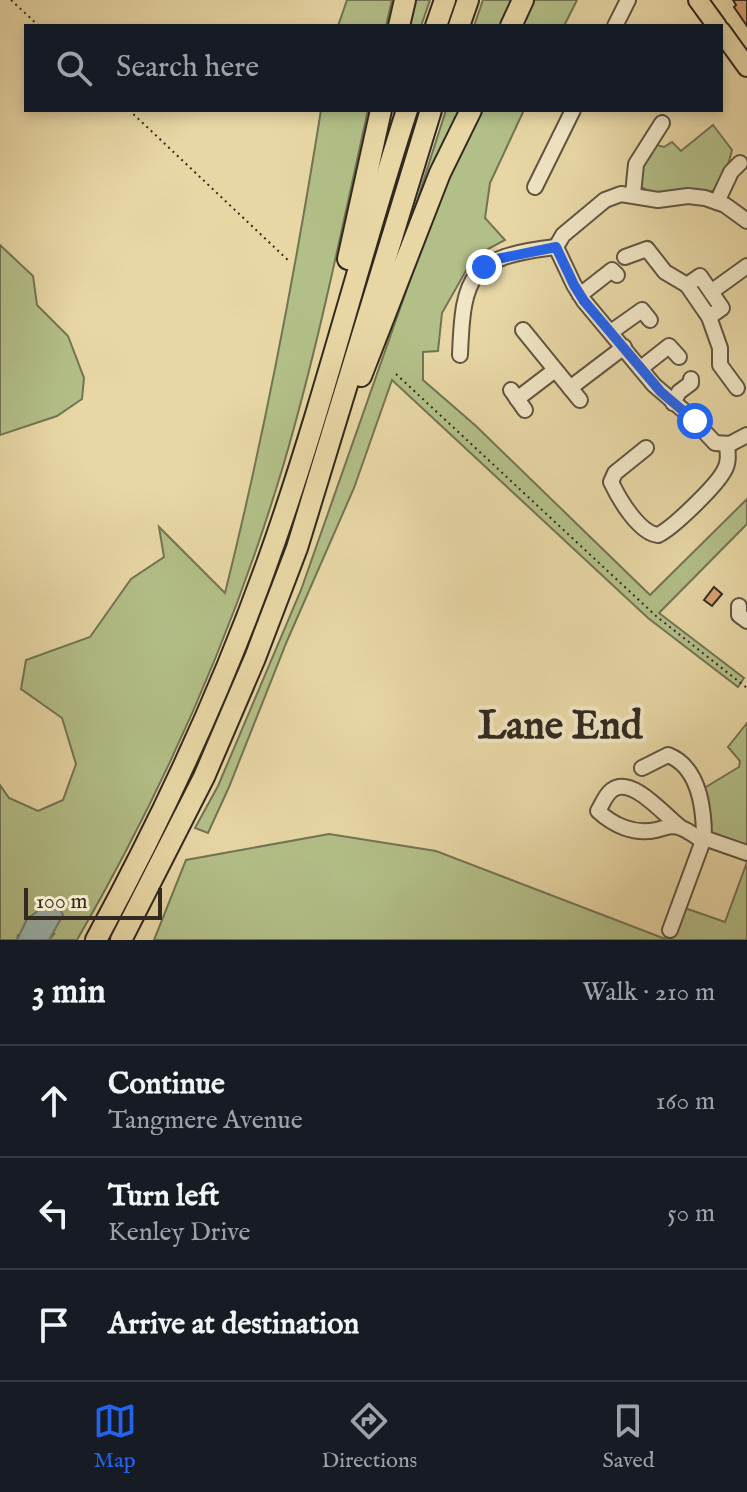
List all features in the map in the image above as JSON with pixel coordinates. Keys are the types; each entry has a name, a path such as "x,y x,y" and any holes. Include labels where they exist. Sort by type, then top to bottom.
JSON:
{"highway":[{"path":"399,24 405,0"},
{"path":"437,24 445,0"},
{"path":"460,24 468,0"},
{"path":"512,24 523,0"},
{"path":"310,431 381,112"},
{"path":"96,940 185,764 227,667 276,539 406,112"},
{"path":"314,500 430,112"},
{"path":"121,940 152,884 210,763 255,658 440,173 470,112"}],"main road":[{"path":"698,0 716,24"},
{"path":"723,34 747,67"}],"street":[{"path":"616,24 628,0"},
{"path":"535,187 572,112"},
{"path":"633,194 636,164 661,131"},
{"path":"717,202 731,172 741,162"},
{"path":"747,221 717,202 688,196 658,200 633,194 616,195 605,200 560,237 556,247 580,295 641,368 711,441 727,445 747,435"},
{"path":"460,357 462,311 466,289 474,277 497,259 556,247"},
{"path":"625,257 647,249 665,272 687,285 709,317 720,348 720,365 737,388"},
{"path":"711,292 747,266"},
{"path":"580,295 611,269"},
{"path":"687,285 700,276 722,308 709,317"},
{"path":"611,332 641,309"},
{"path":"523,330 575,394 624,347"},
{"path":"641,368 670,346"},
{"path":"518,400 552,366"},
{"path":"673,403 691,379"},
{"path":"646,448 611,478 611,482 622,512 649,533 658,535 722,475 728,461 727,445"},
{"path":"739,606 739,615 747,621"},
{"path":"642,768 668,755 688,768 697,783 704,839 670,930"},
{"path":"680,827 634,832 610,823 598,811 614,788 623,787 642,793 680,827 704,839 747,853"}],"path":[{"path":"11,0 37,24"},
{"path":"131,112 290,262"},
{"path":"396,374 656,616 747,688"}],"green space":[{"path":"347,0 392,0 386,24 339,24"},
{"path":"408,0 430,0 422,24 403,24"},
{"path":"483,0 517,0 505,24 475,24"},
{"path":"534,0 577,0 565,24 523,24"},
{"path":"321,112 368,112 308,376 284,463 243,586 194,708 139,826 77,940 49,940 54,934 18,935 17,940 0,940 0,785 9,798 38,811 63,800 76,764 62,718 21,689 26,660 90,637 131,579 164,557 159,527 225,593 253,473 301,232"},
{"path":"445,112 463,112 400,254"},
{"path":"480,112 523,112 490,183 485,218 505,240 486,250 468,267 442,313 438,351 423,352 423,380 476,426 650,595 747,499 747,524 659,613 744,678 738,687 648,618 392,380 354,488 208,833 195,828 218,786 301,590 435,209"},
{"path":"713,125 732,150 725,174 714,189 709,193 673,194 655,193 640,186 644,163 652,148 657,145 664,147 672,142 681,151"},
{"path":"0,245 33,276 37,305 68,336 84,378 82,399 57,416 0,435"},
{"path":"747,723 747,849 710,834 701,790 739,767 740,761 728,747"},
{"path":"329,834 436,851 668,940 154,940 186,860"},
{"path":"747,862 747,940 669,940 682,907 725,922"}],"water":[{"path":"47,904 58,905 63,915 49,940 17,940 27,919"}],"building":[{"path":"733,0 747,0 747,26 734,7"},
{"path":"714,587 722,594 712,606 704,600"}],"district":[{"name":"Lane End","path":"560,727"}],"route":[{"path":"484,267 497,259 556,247 584,301 661,392 695,421"}]}
